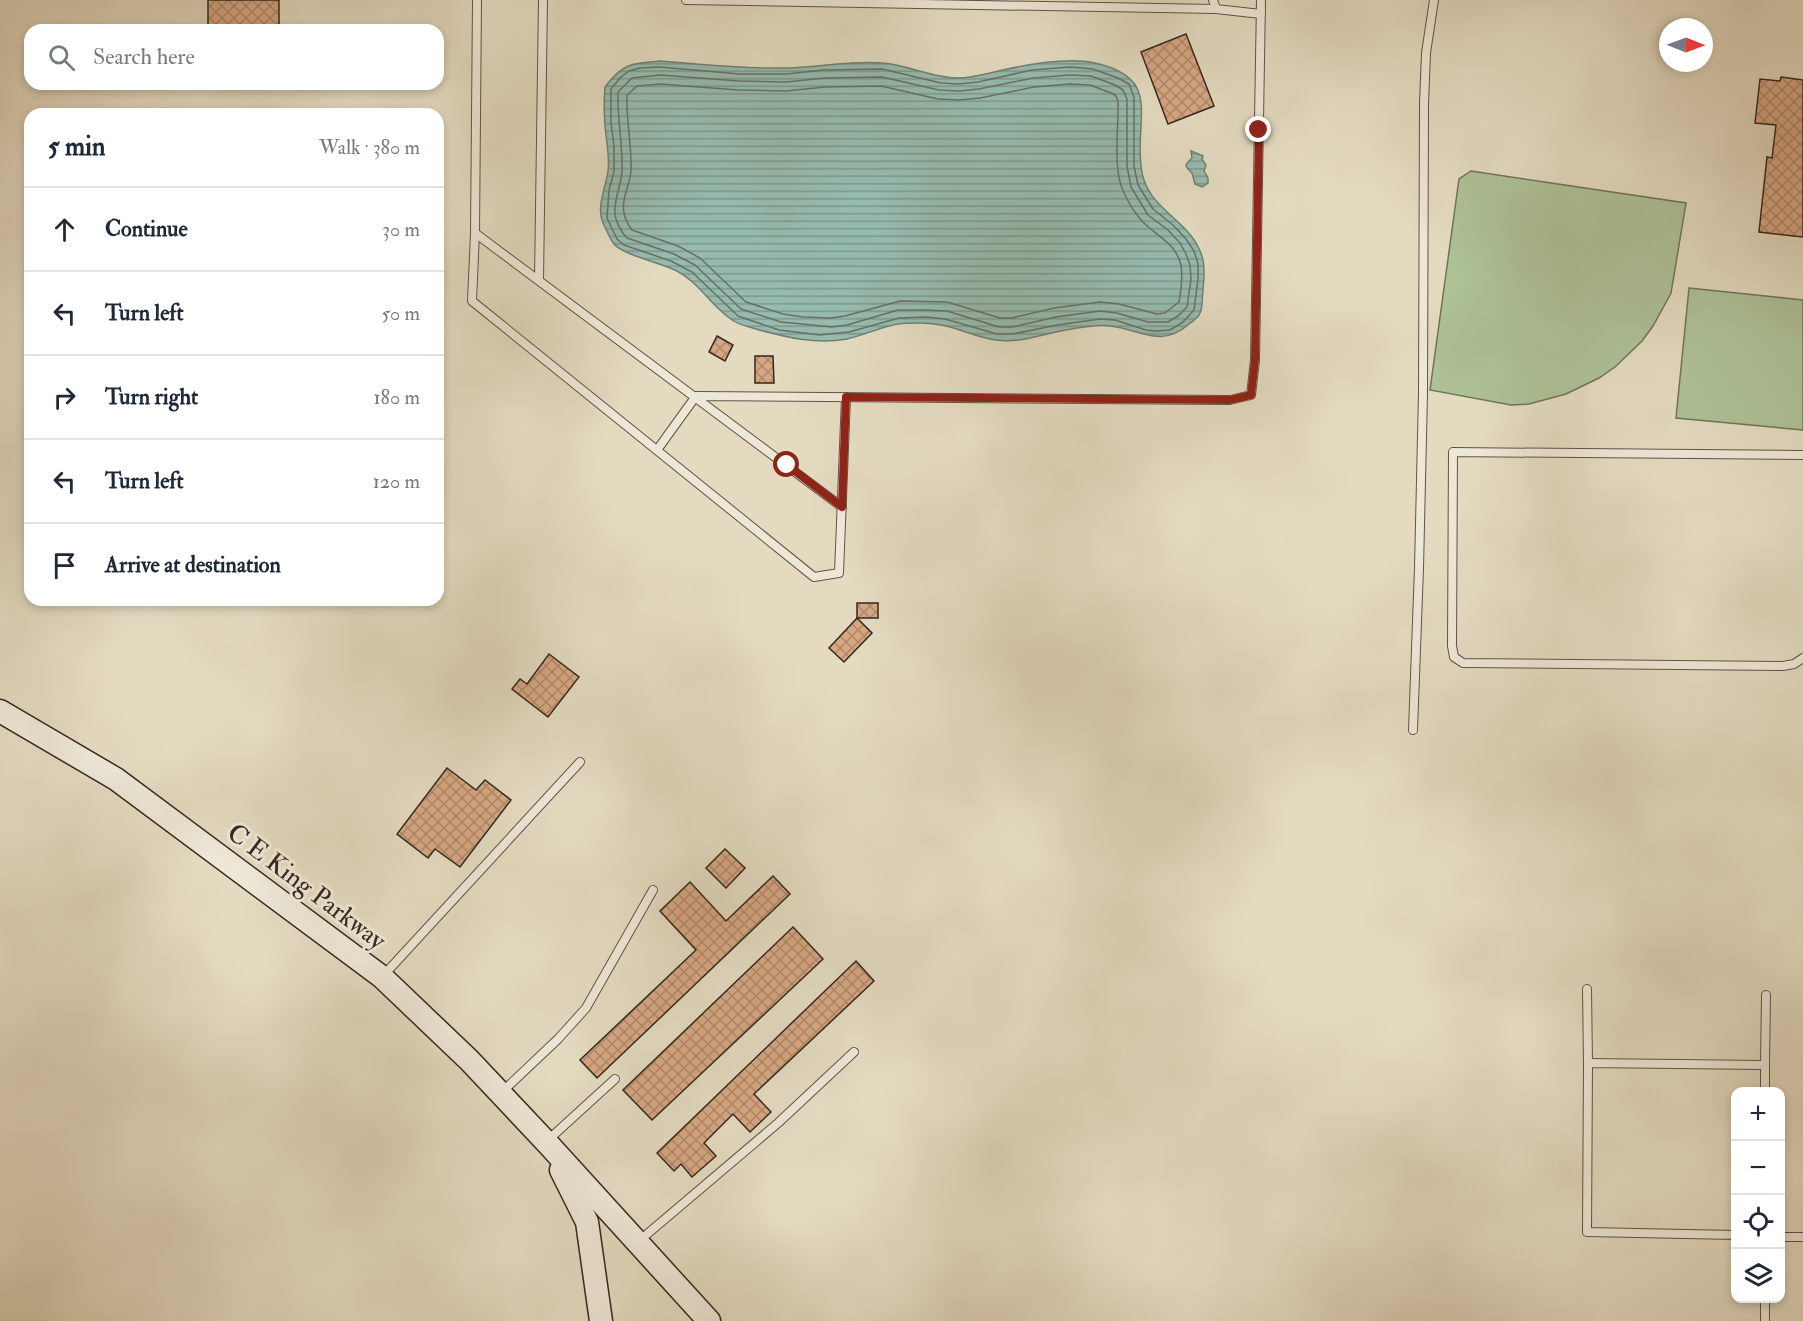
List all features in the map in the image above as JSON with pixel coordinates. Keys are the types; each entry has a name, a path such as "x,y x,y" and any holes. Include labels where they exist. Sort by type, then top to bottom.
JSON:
{"main road":[{"name":"C E King Parkway","path":"0,711 116,779 382,977 469,1060 709,1321"},
{"name":"C E King Parkway","path":"547,1143 587,1222 601,1321"}],"lane":[{"path":"477,0 475,232 472,301 814,577 839,573 846,397"},
{"path":"539,279 543,0"},
{"path":"686,0 1216,9 1261,14"},
{"path":"1213,0 1216,9"},
{"path":"696,396 1230,400 1251,395 1255,360 1261,0"},
{"path":"1413,730 1423,405 1424,104 1426,53 1434,0"},
{"path":"475,232 842,507"},
{"path":"657,450 696,396"},
{"path":"1803,455 1453,452 1452,634 1455,657 1463,663 1783,666 1794,664 1803,658"},
{"path":"382,977 579,762"},
{"path":"500,1094 558,1039 586,1008 653,890"},
{"path":"1587,989 1587,1232 1731,1236"},
{"path":"1765,1087 1766,995"},
{"path":"637,1242 778,1123 854,1052"},
{"path":"1588,1064 1765,1065"},
{"path":"547,1143 615,1080"},
{"path":"1785,1237 1803,1237"},
{"path":"1765,1303 1765,1321"}],"green space":[{"path":"1471,171 1686,203 1671,293 1642,341 1615,367 1599,378 1566,394 1529,404 1511,405 1430,390 1459,179"},
{"path":"1689,288 1803,300 1803,430 1676,418"}],"water":[{"path":"660,61 768,68 883,63 958,78 1061,61 1084,61 1116,70 1130,78 1141,101 1140,148 1144,182 1160,205 1190,234 1203,260 1204,279 1200,313 1179,331 1169,335 1150,336 1100,325 1006,341 986,338 951,327 916,323 885,327 847,339 812,341 739,324 719,310 685,276 619,248 611,239 601,217 608,165 604,116 605,87 617,73 629,66"},
{"path":"1191,151 1203,156 1202,159 1206,165 1204,171 1208,183 1202,187 1195,184 1192,173 1186,167 1192,158"}],"building":[{"path":"208,0 279,0 279,24 208,24"},
{"path":"1186,34 1214,106 1168,124 1141,52"},
{"path":"1781,77 1803,80 1803,237 1759,232 1767,157 1772,158 1776,125 1755,123 1760,79 1780,81"},
{"path":"717,336 733,345 725,361 709,352"},
{"path":"755,356 773,356 774,383 755,383"},
{"path":"857,603 878,603 878,618 857,618"},
{"path":"857,618 872,633 844,662 829,648"},
{"path":"549,654 579,677 548,717 512,689 520,679 527,684"},
{"path":"447,768 476,790 485,780 511,800 460,867 435,849 428,858 397,834"},
{"path":"725,849 745,868 726,888 706,868"},
{"path":"773,876 790,894 597,1078 580,1060 696,950 660,911 690,882 726,921"},
{"path":"793,927 823,959 652,1120 623,1090"},
{"path":"856,961 874,981 754,1094 771,1112 750,1132 733,1114 704,1143 716,1156 692,1177 681,1164 674,1171 657,1153"}],"route":[{"path":"787,465 842,507 846,397 1230,400 1251,395 1255,360 1259,130"}]}
